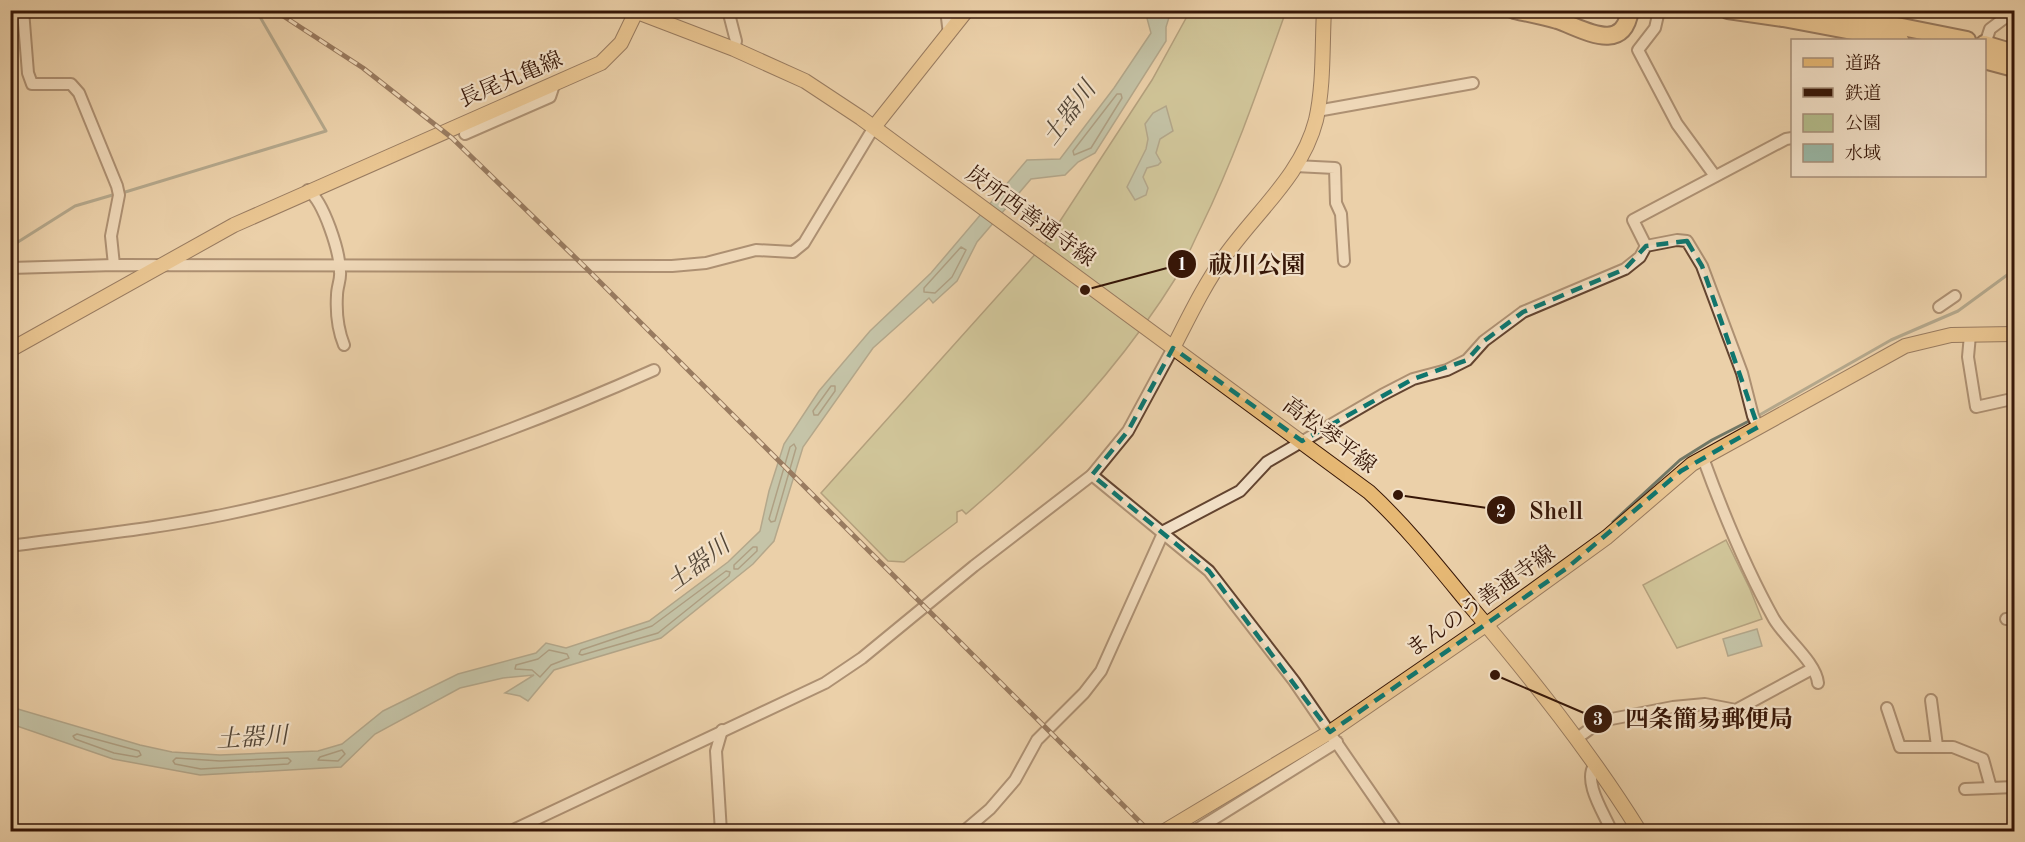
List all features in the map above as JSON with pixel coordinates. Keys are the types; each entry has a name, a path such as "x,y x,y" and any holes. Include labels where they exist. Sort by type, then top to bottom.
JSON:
{"highway":[{"path":"1514,10 1556,20 1605,37 1623,28 1630,10"},
{"path":"1728,10 1895,39"},
{"path":"1817,10 1962,39"},
{"path":"1986,50 2014,53"},
{"path":"1986,51 2014,68"}],"main road":[{"path":"880,132 967,10"},
{"path":"1173,348 1214,272 1305,151 1317,111 1324,10"},
{"name":"長尾丸亀線","path":"10,350 234,225 308,190 601,63 615,52 627,34 634,11 734,49 805,81 880,132"},
{"name":"炭所西善通寺線","path":"880,132 1173,348"},
{"name":"まんのう善通寺線","path":"1163,831 1242,784 1333,737 1608,537 1668,482 1756,421 1905,346 1937,337 2014,334"},
{"name":"高松琴平線","path":"1173,348 1302,441 1386,508 1487,624 1595,764 1640,831"}],"street":[{"path":"23,10 28,73 32,84 71,84 80,93 117,186 119,195 111,236 114,265"},
{"path":"728,10 736,40 734,49"},
{"path":"946,10 949,34"},
{"path":"1986,46 1990,29 2014,11"},
{"path":"1658,15 1655,28 1638,50 1677,124 1715,176"},
{"path":"1317,111 1473,83"},
{"path":"465,134 550,97 554,85"},
{"path":"10,268 114,265 158,267 672,266 706,263 756,250 793,252 804,243 880,132"},
{"path":"1646,246 1633,220 1791,138"},
{"path":"1295,166 1335,168 1331,184 1341,214 1344,261"},
{"path":"308,190 317,197 332,235 340,267 337,295 339,334 344,345"},
{"path":"1646,246 1677,240 1687,241 1692,247 1702,266 1742,372 1756,421"},
{"path":"963,831 1003,795 1015,780 1037,740 1084,693 1101,671 1164,531 1240,491 1267,462 1302,441 1413,379 1447,370 1467,360 1484,340 1523,312 1625,269 1640,257 1646,246"},
{"path":"1939,307 1955,296"},
{"path":"1970,335 1968,357 1976,407 2012,399"},
{"path":"509,831 825,682 862,658 974,566 1092,475 1128,431 1173,348"},
{"path":"10,546 151,528 328,490 393,470 569,408 654,370"},
{"path":"1703,458 1736,546 1774,620 1814,669 1818,683"},
{"path":"1092,475 1164,531 1209,571 1242,610 1398,831"},
{"path":"1576,739 1601,721 1673,707 1705,704 1735,712 1810,670"},
{"path":"1931,700 1937,746"},
{"path":"1887,708 1900,747 1953,747 1983,759 1991,788"},
{"path":"721,831 716,751 722,730"},
{"path":"1193,831 1333,737"},
{"path":"1595,764 1590,770 1590,780 1612,831"},
{"path":"1965,789 2014,787"}],"highlighted area":[{"path":"1687,241 1702,266 1758,427 1681,471 1567,568 1330,732 1209,571 1092,475 1128,431 1173,348 1302,441 1413,379 1467,360 1484,341 1523,312 1625,269 1646,246"}],"green space":[{"path":"1190,11 1286,11 1225,174 1177,276 1132,342 1054,433 966,514 962,510 957,512 957,522 904,562 888,561 821,493 1047,241 1152,80"},
{"path":"1726,540 1762,619 1677,648 1643,585"}],"water":[{"path":"1145,11 1171,11 1166,27 1166,41 1095,153 1078,162 1065,175 1031,179 977,242 957,281 933,303 929,298 873,348 803,447 774,541 753,564 661,638 554,670 528,701 520,696 505,693 534,675 503,678 460,688 375,734 341,767 200,775 113,759 11,724 11,707 140,745 172,752 220,755 318,751 342,744 383,711 458,674 536,653 546,643 566,648 649,621 728,562 760,531 769,491 784,444 819,391 870,331 931,273 1027,160 1060,159 1114,88 1151,33"},
{"path":"1166,106 1173,131 1160,139 1156,153 1161,162 1147,168 1143,177 1148,188 1146,195 1135,200 1127,187 1146,149 1148,139 1145,124 1153,113"},
{"path":"1757,629 1762,646 1728,656 1723,639"}],"waterway":[{"path":"122,193 326,131 256,10"},
{"path":"10,247 75,206 116,194"},
{"path":"1756,417 1891,340 1958,311 2014,270"},
{"path":"1613,522 1680,460 1751,420"}],"railway":[{"path":"274,10 363,68 452,138 586,268 1150,832"}],"place":[{"name":"祓川公園","path":"1085,290"},
{"name":"Shell","path":"1398,495"},
{"name":"四条簡易郵便局","path":"1495,675"}],"water label":[{"name":"土器川","path":"1070,114"},
{"name":"土器川","path":"699,565"},
{"name":"土器川","path":"252,739"}]}
